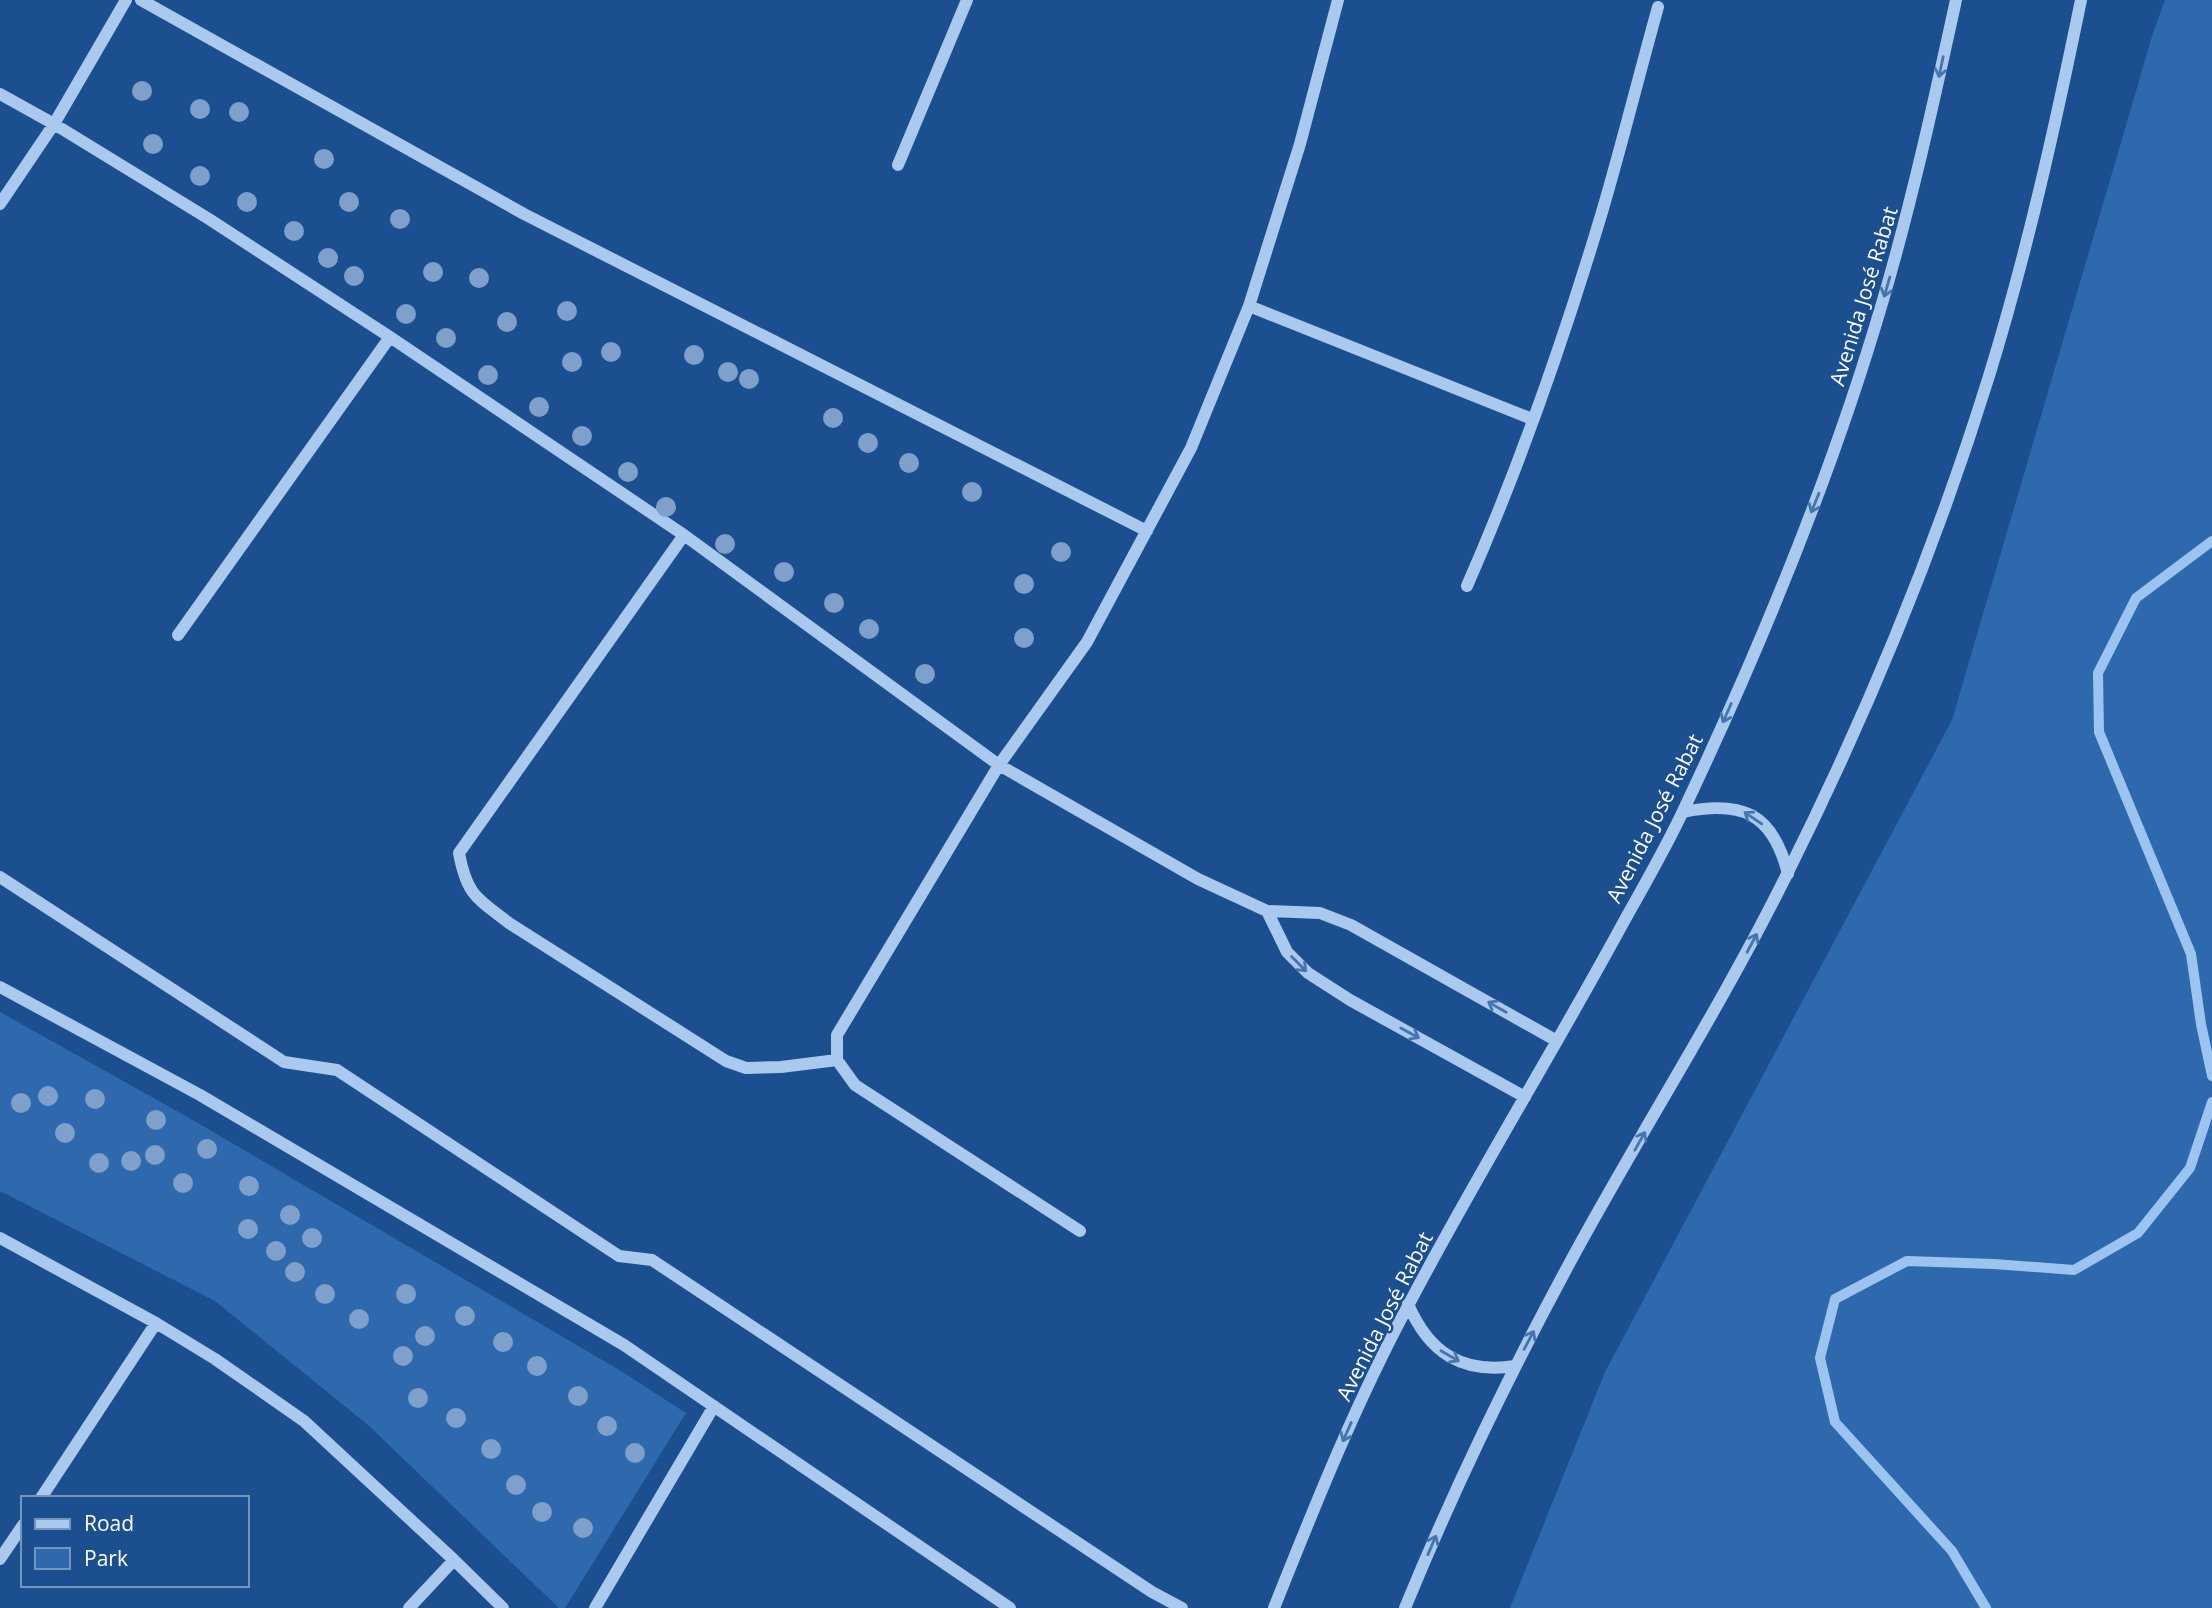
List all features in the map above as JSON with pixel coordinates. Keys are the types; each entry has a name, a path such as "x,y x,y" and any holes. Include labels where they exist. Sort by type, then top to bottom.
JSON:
{"street":[{"path":"0,204 54,124 126,0"},
{"path":"141,0 524,214 1147,531"},
{"path":"898,165 967,0"},
{"path":"1080,1231 855,1085 837,1060 837,1035 999,765 1087,642 1191,448 1249,306 1300,144 1338,0"},
{"name":"Avenida José Rabat","path":"1274,1608 1357,1411 1408,1304 1683,812 1783,585 1823,485 1854,394 1910,203 1956,0"},
{"path":"1405,1608 1449,1506 1515,1366 1570,1262 1753,943 1825,797 1888,652 1936,531 1989,376 2033,219 2081,0"},
{"path":"1467,586 1499,513 1560,344 1602,210 1658,7"},
{"path":"0,94 209,219 390,337 684,535 999,765 1199,879 1267,911 1320,914 1351,925 1557,1041"},
{"path":"1249,306 1532,419"},
{"path":"178,635 390,337"},
{"path":"684,535 459,853 463,877 475,898 509,923 726,1061 746,1068 837,1060"},
{"path":"1683,812 1728,807 1747,812 1772,834 1782,852 1787,874"},
{"path":"0,877 284,1062 337,1070 619,1256 652,1260 1152,1592 1182,1608"},
{"path":"1267,911 1287,952 1308,973 1350,1000 1525,1097"},
{"path":"0,987 224,1109 624,1345 1010,1608"},
{"path":"0,1238 156,1323 215,1359 304,1421 503,1608"},
{"path":"1408,1304 1424,1335 1447,1356 1474,1366 1515,1366"},
{"path":"42,1496 156,1323"},
{"path":"594,1608 714,1406"},
{"path":"0,1559 21,1528"},
{"path":"409,1608 454,1560"}],"green space":[{"path":"2165,0 2212,0 2212,1608 1510,1608 1605,1372 1952,720 2153,33"},
{"path":"0,1012 191,1119 621,1371 686,1413 565,1608 559,1608 368,1425 215,1301 0,1191"}],"waterway":[{"path":"2212,541 2136,598 2098,673 2099,732 2191,954 2212,1076"},
{"path":"1986,1608 1952,1551 1835,1422 1820,1358 1835,1299 1907,1261 2074,1270 2138,1233 2190,1168 2212,1102"}]}
